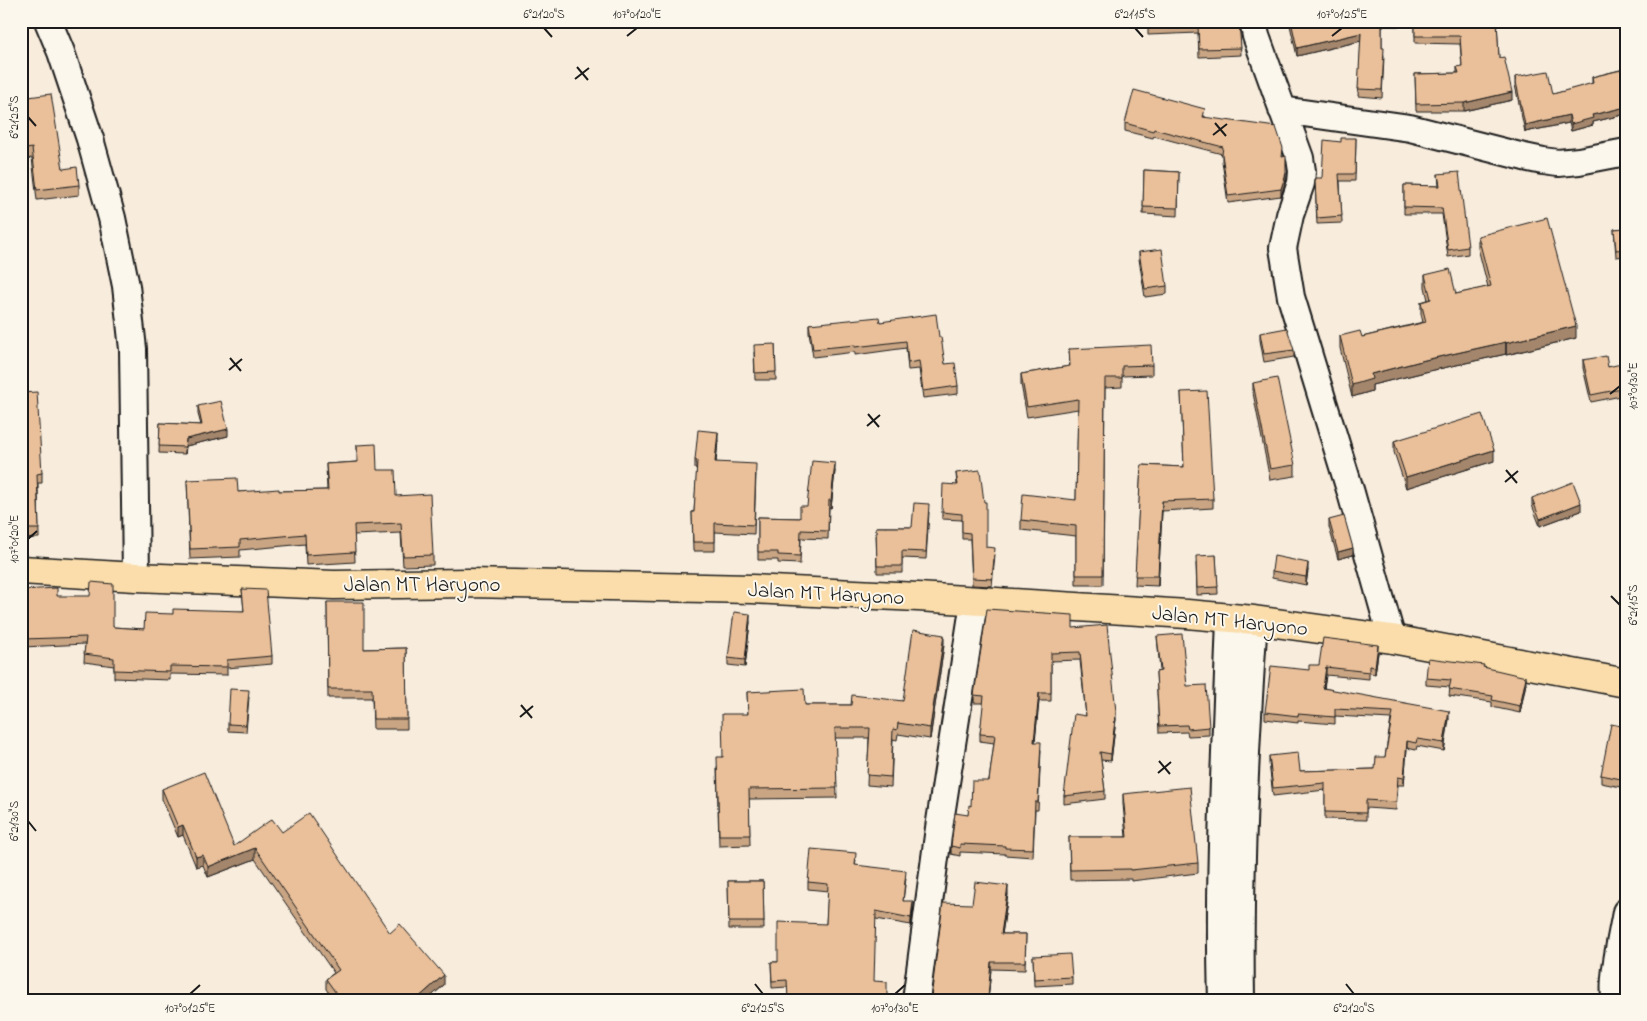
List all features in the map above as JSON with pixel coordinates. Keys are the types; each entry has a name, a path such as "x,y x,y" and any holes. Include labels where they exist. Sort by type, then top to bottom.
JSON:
{"main road":[{"name":"Jalan MT Haryono","path":"21,570 334,585 468,583 761,590 918,597 1123,610 1242,619 1392,639 1626,684"}],"street":[{"path":"48,21 61,52 90,139 112,218 126,286 133,349 136,577"},
{"path":"1253,21 1256,36 1300,158 1302,171 1290,215 1284,248 1291,297 1351,493 1392,639"},
{"path":"1282,110 1410,128 1543,161 1579,161 1626,152"},
{"path":"916,1000 974,602"},
{"path":"1222,1000 1223,860 1242,619"},
{"path":"1241,1000 1240,932 1246,737 1242,619"},
{"path":"1616,1000 1614,994 1617,964 1626,912"}],"building":[{"path":"1148,21 1239,21 1241,48 1199,49 1198,26 1148,27"},
{"path":"1291,21 1382,21 1382,48 1384,48 1382,90 1358,89 1361,33 1297,48"},
{"path":"1415,21 1497,21 1499,58 1504,57 1512,92 1464,103 1416,104 1415,74 1459,73 1457,67 1462,66 1460,36 1415,36"},
{"path":"1626,62 1626,107 1592,115 1593,118 1571,124 1569,115 1525,125 1515,77 1548,71 1553,94 1593,83 1592,77 1625,69 1624,63"},
{"path":"1134,90 1205,109 1203,117 1276,127 1283,148 1282,157 1286,156 1286,173 1281,189 1228,196 1222,154 1223,147 1125,123"},
{"path":"51,94 63,169 77,167 79,185 37,190 32,148 21,150 21,98"},
{"path":"1341,138 1356,138 1355,174 1339,174 1342,216 1317,218 1315,182 1316,178 1322,178 1324,140 1341,142"},
{"path":"1144,170 1179,172 1178,208 1143,207"},
{"path":"1459,172 1468,247 1448,250 1442,208 1404,207 1404,185 1440,186 1438,174"},
{"path":"1547,218 1576,326 1371,374 1372,379 1352,385 1340,336 1360,331 1362,337 1426,322 1421,302 1431,299 1425,275 1450,269 1456,294 1491,286 1478,236"},
{"path":"1626,228 1626,249 1616,250 1614,229"},
{"path":"1162,249 1167,286 1145,289 1139,252"},
{"path":"936,314 945,364 955,363 958,386 923,391 919,361 908,363 906,341 855,347 855,345 813,349 809,324 879,317 880,322"},
{"path":"1287,328 1294,350 1264,354 1260,333"},
{"path":"775,344 776,372 755,373 754,345"},
{"path":"1151,345 1152,365 1122,366 1122,378 1105,378 1103,575 1076,575 1076,526 1021,520 1023,494 1076,500 1078,399 1027,407 1021,374 1070,366 1069,349"},
{"path":"1606,356 1608,367 1625,363 1626,388 1591,395 1583,360"},
{"path":"1277,378 1295,465 1270,469 1253,383"},
{"path":"1207,391 1213,499 1162,501 1158,576 1135,576 1141,465 1184,467 1181,392"},
{"path":"37,392 42,473 37,474 39,529 21,529 21,393"},
{"path":"221,401 228,429 186,439 185,447 159,446 160,423 202,425 198,406"},
{"path":"1482,414 1494,450 1406,477 1394,441"},
{"path":"698,430 718,432 715,462 756,464 754,525 715,523 715,542 693,542 692,512 694,512 697,461 695,460"},
{"path":"376,444 377,470 395,470 396,496 430,494 433,555 403,556 401,523 354,525 355,552 306,555 305,534 240,540 240,547 190,549 187,480 237,478 238,492 279,489 279,491 328,490 326,464 358,462 357,445"},
{"path":"812,461 835,463 831,501 829,500 828,531 801,530 800,556 778,555 778,552 758,552 758,517 800,518 800,506 807,506"},
{"path":"980,470 984,502 986,502 986,547 995,548 992,579 972,578 970,533 962,532 962,514 942,512 943,484 958,485 956,473"},
{"path":"1573,482 1581,503 1540,519 1532,498"},
{"path":"914,503 929,504 926,552 902,551 902,566 877,566 876,527 912,527"},
{"path":"1344,516 1353,548 1338,552 1329,520"},
{"path":"1216,555 1218,587 1197,588 1196,556"},
{"path":"1274,556 1308,563 1306,577 1272,571"},
{"path":"91,582 113,584 113,627 144,629 145,613 173,614 173,609 244,611 242,589 266,590 272,656 227,660 227,667 170,666 170,672 114,670 114,658 84,654 86,637 23,639 21,590 57,588 57,596 90,596"},
{"path":"327,602 364,602 364,649 406,648 407,719 373,719 372,689 328,689"},
{"path":"987,609 1073,615 1073,628 1107,625 1116,712 1111,754 1100,752 1105,791 1064,796 1074,714 1086,716 1080,652 1051,653 1051,693 1039,693 1034,742 1041,742 1038,802 1035,802 1033,849 960,844 960,848 951,846 955,813 968,815 969,805 971,806 972,781 989,781 995,735 980,734 984,696 974,695"},
{"path":"734,612 750,614 745,660 728,658"},
{"path":"913,630 944,635 930,728 898,723 897,730 893,729 891,777 867,775 870,728 835,728 837,788 749,789 750,835 719,835 717,757 723,757 722,714 748,714 747,692 804,689 805,705 851,705 852,695 903,701"},
{"path":"1182,634 1187,686 1206,685 1209,727 1188,729 1187,725 1159,726 1156,672 1161,671 1157,636"},
{"path":"1323,638 1378,645 1375,667 1369,666 1369,672 1326,667 1323,688 1449,711 1444,743 1417,739 1416,743 1407,741 1404,778 1398,777 1396,802 1366,800 1366,813 1325,812 1325,783 1273,788 1269,756 1298,753 1300,771 1375,769 1376,757 1385,757 1393,712 1335,709 1335,717 1298,714 1298,716 1265,712 1271,666 1309,670 1309,665 1319,665"},
{"path":"1428,658 1484,665 1483,667 1526,677 1520,706 1492,700 1493,696 1449,689 1451,680 1426,678"},
{"path":"230,689 249,690 246,725 228,724"},
{"path":"1611,724 1626,727 1626,780 1601,775"},
{"path":"204,772 234,846 272,819 282,832 309,813 390,933 400,924 444,975 416,1000 341,1000 326,979 339,970 255,848 208,867 203,855 196,857 183,825 178,827 162,789"},
{"path":"1190,787 1198,863 1131,870 1070,870 1069,837 1127,837 1123,794"},
{"path":"811,849 856,853 855,865 906,871 903,901 913,901 911,918 876,911 874,981 887,982 887,1000 788,1000 787,980 772,981 771,962 778,962 778,922 826,924 828,884 808,882"},
{"path":"728,881 763,881 764,922 729,922"},
{"path":"975,882 1008,886 1001,934 1026,934 1025,962 991,962 988,998 962,996 956,997 956,1000 929,1000 931,998 943,903 972,904"},
{"path":"1070,954 1072,977 1034,979 1033,956"}]}
